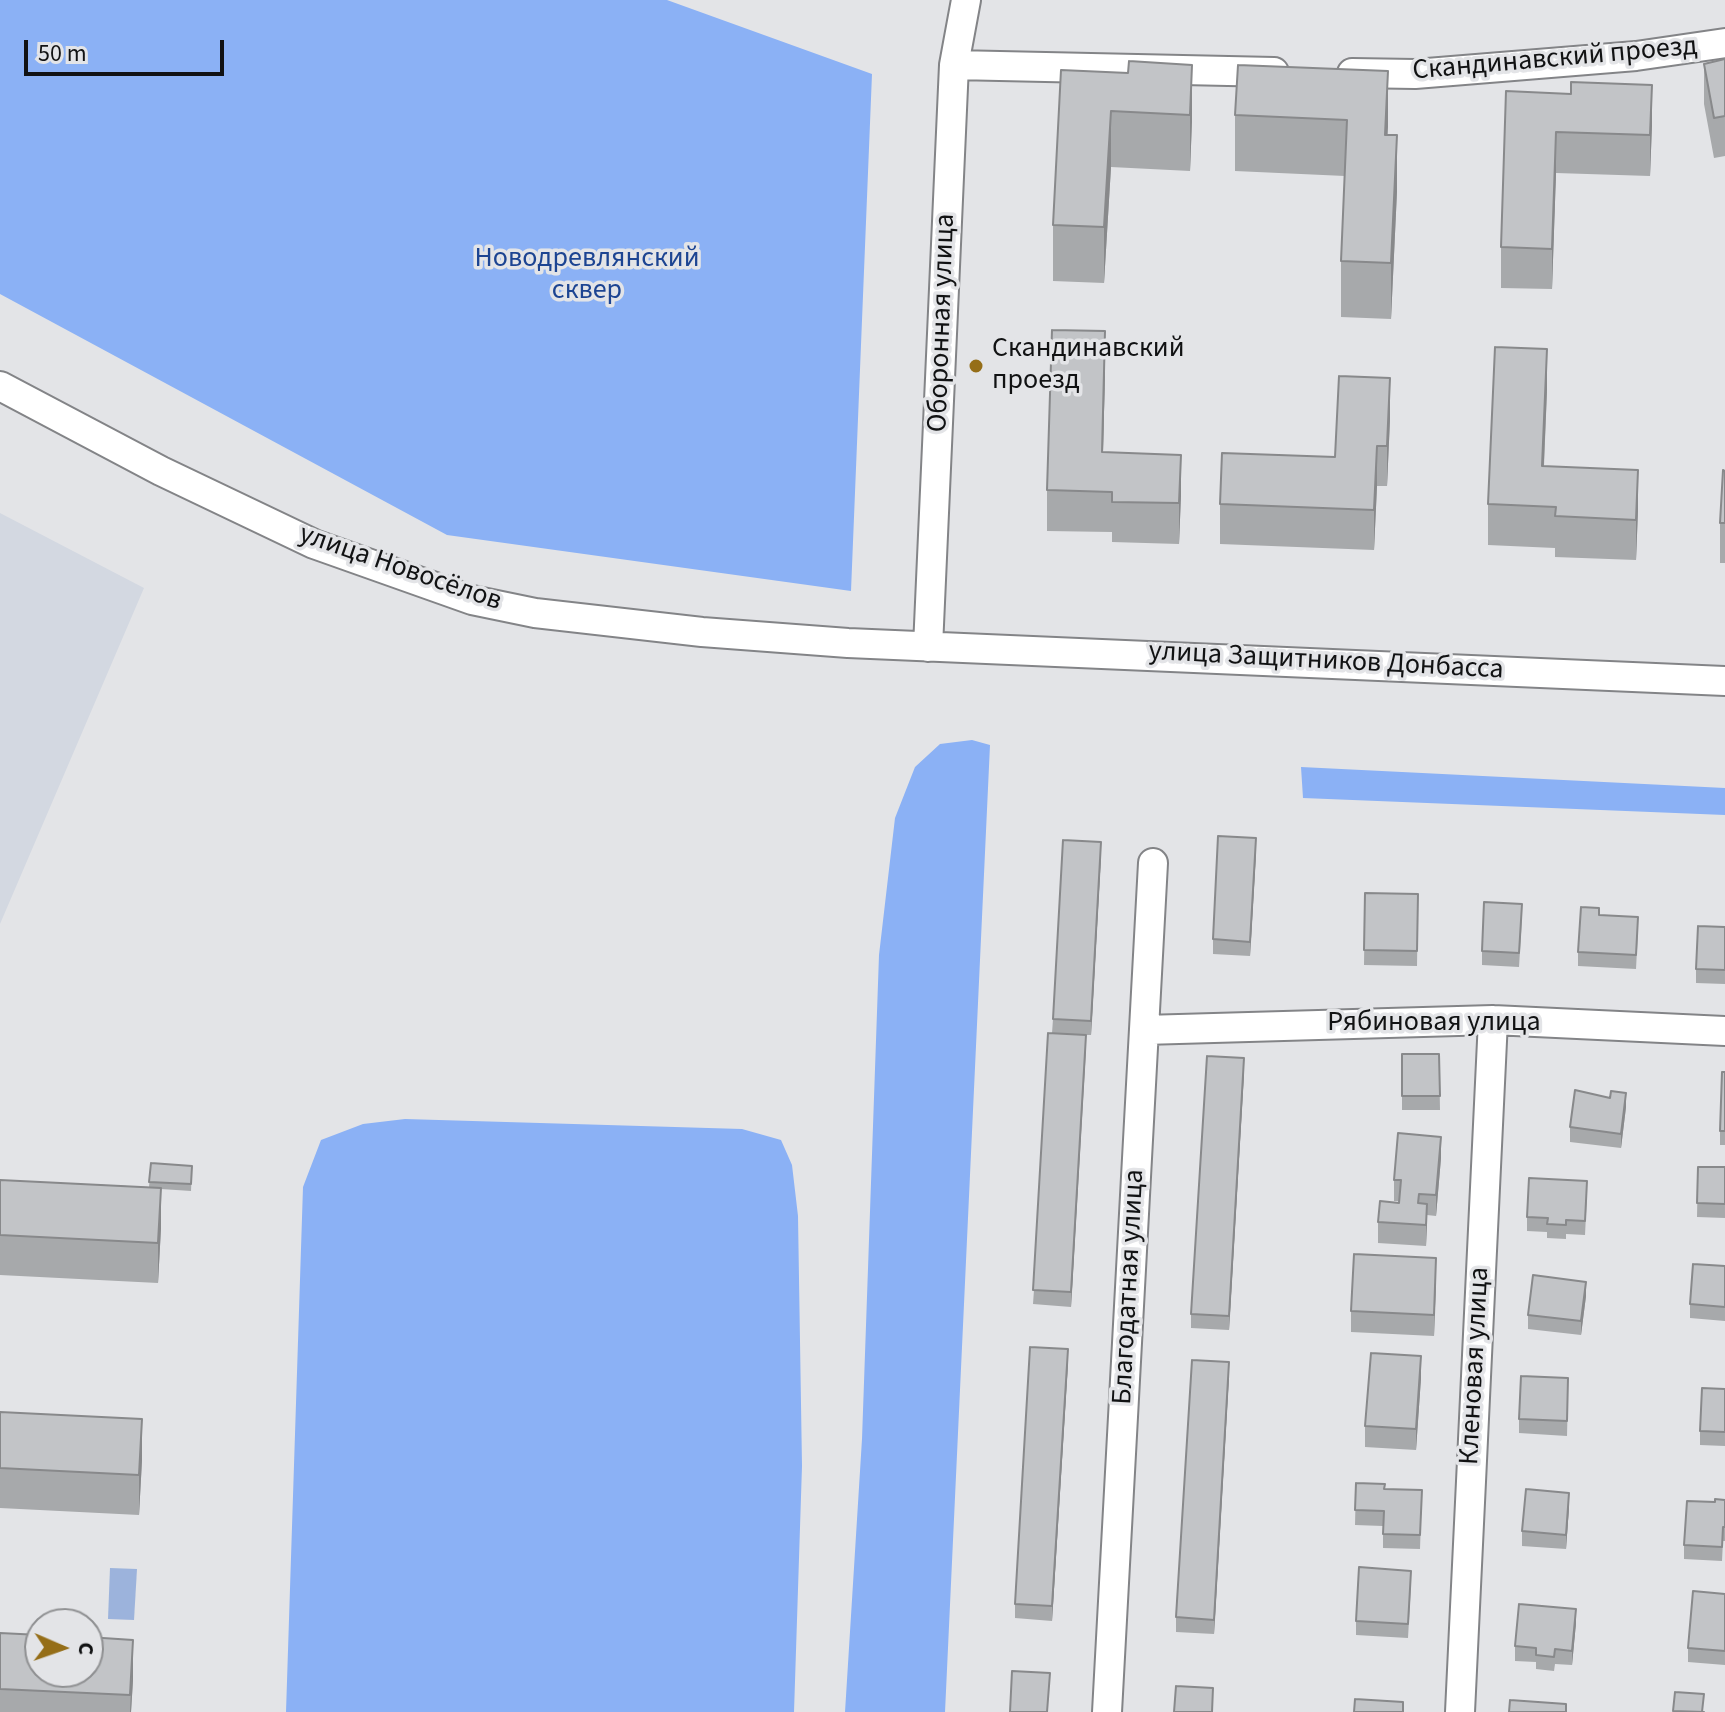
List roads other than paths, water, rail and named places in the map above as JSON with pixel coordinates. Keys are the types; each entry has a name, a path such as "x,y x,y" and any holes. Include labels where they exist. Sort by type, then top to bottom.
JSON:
{"street":[{"name":"Оборонная улица","path":"928,647 954,65 966,0"},
{"name":"Скандинавский проезд","path":"954,65 1415,74 1636,56 1725,43"},
{"name":"улица Новосёлов","path":"0,386 161,471 314,544 472,600 535,613 702,632 928,647"},
{"name":"улица Защитников Донбасса","path":"928,647 1725,681"},
{"name":"Благодатная улица","path":"1107,1712 1153,863"},
{"name":"Рябиновая улица","path":"1144,1030 1493,1020 1725,1031"},
{"name":"Кленовая улица","path":"1460,1712 1493,1020"}],"place":[{"name":"Скандинавский проезд","path":"976,366"}],"park label":[{"name":"Новодревлянский сквер","path":"587,276"}]}
